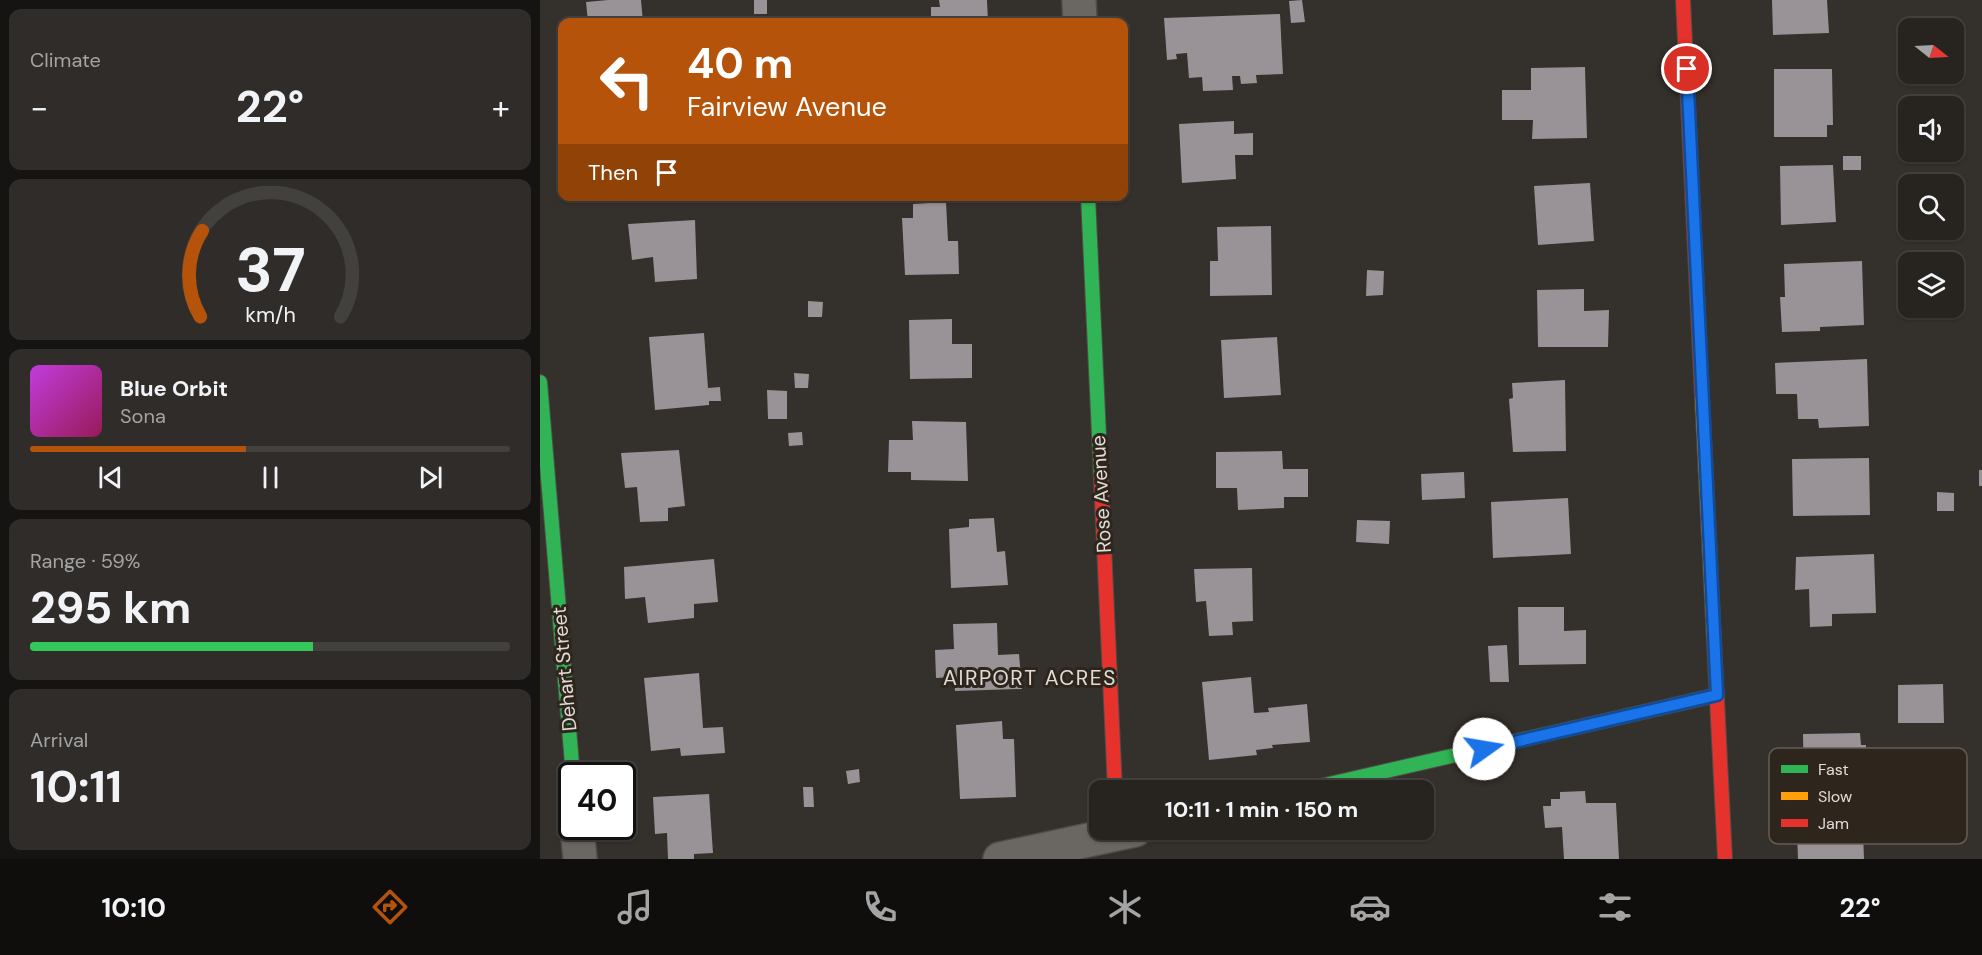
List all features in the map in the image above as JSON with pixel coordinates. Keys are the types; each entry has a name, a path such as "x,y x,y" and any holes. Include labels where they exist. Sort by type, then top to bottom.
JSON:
{"street":[{"path":"1079,0 1080,18"},
{"path":"1683,0 1725,859"},
{"name":"Rose Avenue","path":"1088,201 1115,780"},
{"name":"Dehart Street","path":"540,382 572,762"},
{"path":"1347,780 1717,695"},
{"path":"578,840 580,859"},
{"path":"1000,859 1109,840"}],"building":[{"path":"641,0 643,18 588,18 586,2"},
{"path":"754,0 767,0 767,14 754,14"},
{"path":"939,0 987,0 988,18 931,18 931,7 940,7"},
{"path":"1302,0 1305,22 1291,23 1289,1"},
{"path":"1772,0 1827,0 1829,33 1773,35"},
{"path":"1280,14 1283,74 1256,75 1257,83 1241,84 1240,76 1232,76 1233,90 1203,91 1202,77 1189,78 1187,53 1176,54 1177,59 1167,60 1164,18"},
{"path":"1585,67 1587,138 1532,139 1533,120 1502,120 1502,90 1531,90 1531,68"},
{"path":"1774,69 1832,69 1833,125 1827,125 1827,137 1774,137"},
{"path":"1234,121 1234,134 1253,133 1253,155 1235,155 1236,179 1182,183 1179,124"},
{"path":"1843,156 1861,156 1861,170 1843,170"},
{"path":"1833,165 1836,222 1781,225 1780,166"},
{"path":"1590,183 1594,241 1538,245 1534,186"},
{"path":"946,202 948,241 958,241 959,274 905,275 902,218 913,218 913,204"},
{"path":"695,220 697,279 655,282 653,257 632,260 628,224"},
{"path":"1271,226 1272,295 1210,296 1210,261 1218,261 1217,227"},
{"path":"1862,261 1864,325 1820,327 1820,331 1782,332 1780,297 1785,297 1784,264"},
{"path":"1367,270 1384,271 1383,295 1366,296"},
{"path":"1584,289 1584,311 1609,310 1608,347 1538,347 1537,290"},
{"path":"808,301 823,302 822,317 808,317"},
{"path":"952,319 952,344 972,344 972,378 910,379 909,320"},
{"path":"704,333 708,388 720,387 721,401 709,401 709,405 655,410 649,337"},
{"path":"1277,337 1281,395 1224,398 1221,340"},
{"path":"1867,359 1869,426 1819,428 1818,419 1798,419 1797,394 1776,394 1775,363"},
{"path":"794,373 809,374 808,388 795,388"},
{"path":"1565,380 1566,451 1513,452 1509,399 1513,398 1512,383"},
{"path":"767,390 787,391 787,419 768,419"},
{"path":"912,421 966,422 968,481 911,480 911,472 888,472 889,440 913,440"},
{"path":"802,432 803,445 789,446 788,433"},
{"path":"679,450 685,506 668,508 668,521 640,522 637,487 625,488 621,453"},
{"path":"1282,451 1283,469 1308,469 1308,497 1284,497 1284,508 1238,510 1237,488 1216,488 1216,452"},
{"path":"1869,458 1870,515 1793,516 1792,459"},
{"path":"1979,470 1982,470 1982,486 1979,486"},
{"path":"1464,472 1465,498 1422,500 1421,474"},
{"path":"1937,492 1954,493 1954,511 1937,511"},
{"path":"1568,498 1571,554 1493,558 1491,502"},
{"path":"994,518 997,552 1005,551 1008,585 951,588 949,529 969,527 969,519"},
{"path":"1357,520 1390,521 1389,544 1356,542"},
{"path":"1874,554 1876,613 1832,614 1832,626 1810,627 1809,589 1795,590 1796,557"},
{"path":"714,559 718,602 694,604 694,618 648,623 645,597 625,599 624,567"},
{"path":"1252,568 1253,621 1232,622 1233,635 1209,636 1206,601 1196,602 1194,569"},
{"path":"1518,607 1564,607 1564,631 1586,630 1586,664 1519,665"},
{"path":"997,623 998,655 1019,654 1022,689 955,691 954,677 936,678 935,650 954,649 953,624"},
{"path":"1507,645 1509,682 1490,682 1488,646"},
{"path":"699,673 703,728 723,727 725,753 681,756 680,748 651,751 644,678"},
{"path":"1251,677 1254,713 1269,712 1268,708 1307,704 1310,742 1272,745 1273,748 1256,750 1257,755 1209,760 1202,682"},
{"path":"1943,684 1944,723 1898,723 1898,685"},
{"path":"1002,721 1003,739 1014,739 1016,797 960,799 956,725"},
{"path":"1860,733 1861,745 1866,745 1866,748 1803,748 1803,734"},
{"path":"859,769 860,782 848,784 846,771"},
{"path":"803,787 813,787 814,807 804,807"},
{"path":"1585,791 1586,803 1616,803 1619,859 1564,859 1562,827 1545,828 1543,806 1551,806 1551,799 1560,799 1560,792"},
{"path":"709,794 713,853 694,854 694,859 668,859 667,833 655,834 653,797"},
{"path":"1797,844 1863,844 1864,859 1798,859"}],"traffic: fast":[{"path":"1088,201 1101,479"},
{"path":"540,382 572,762"},
{"path":"1347,780 1626,716"}],"traffic: slow":[{"path":"1702,396 1714,640"},
{"path":"1626,716 1717,695"}],"traffic: jam":[{"path":"1683,0 1702,396"},
{"path":"1101,479 1115,780"},
{"path":"1714,640 1725,859"}],"district":[{"name":"AIRPORT ACRES","path":"1030,678"}],"route":[{"path":"1484,749 1717,695 1687,69"}]}
